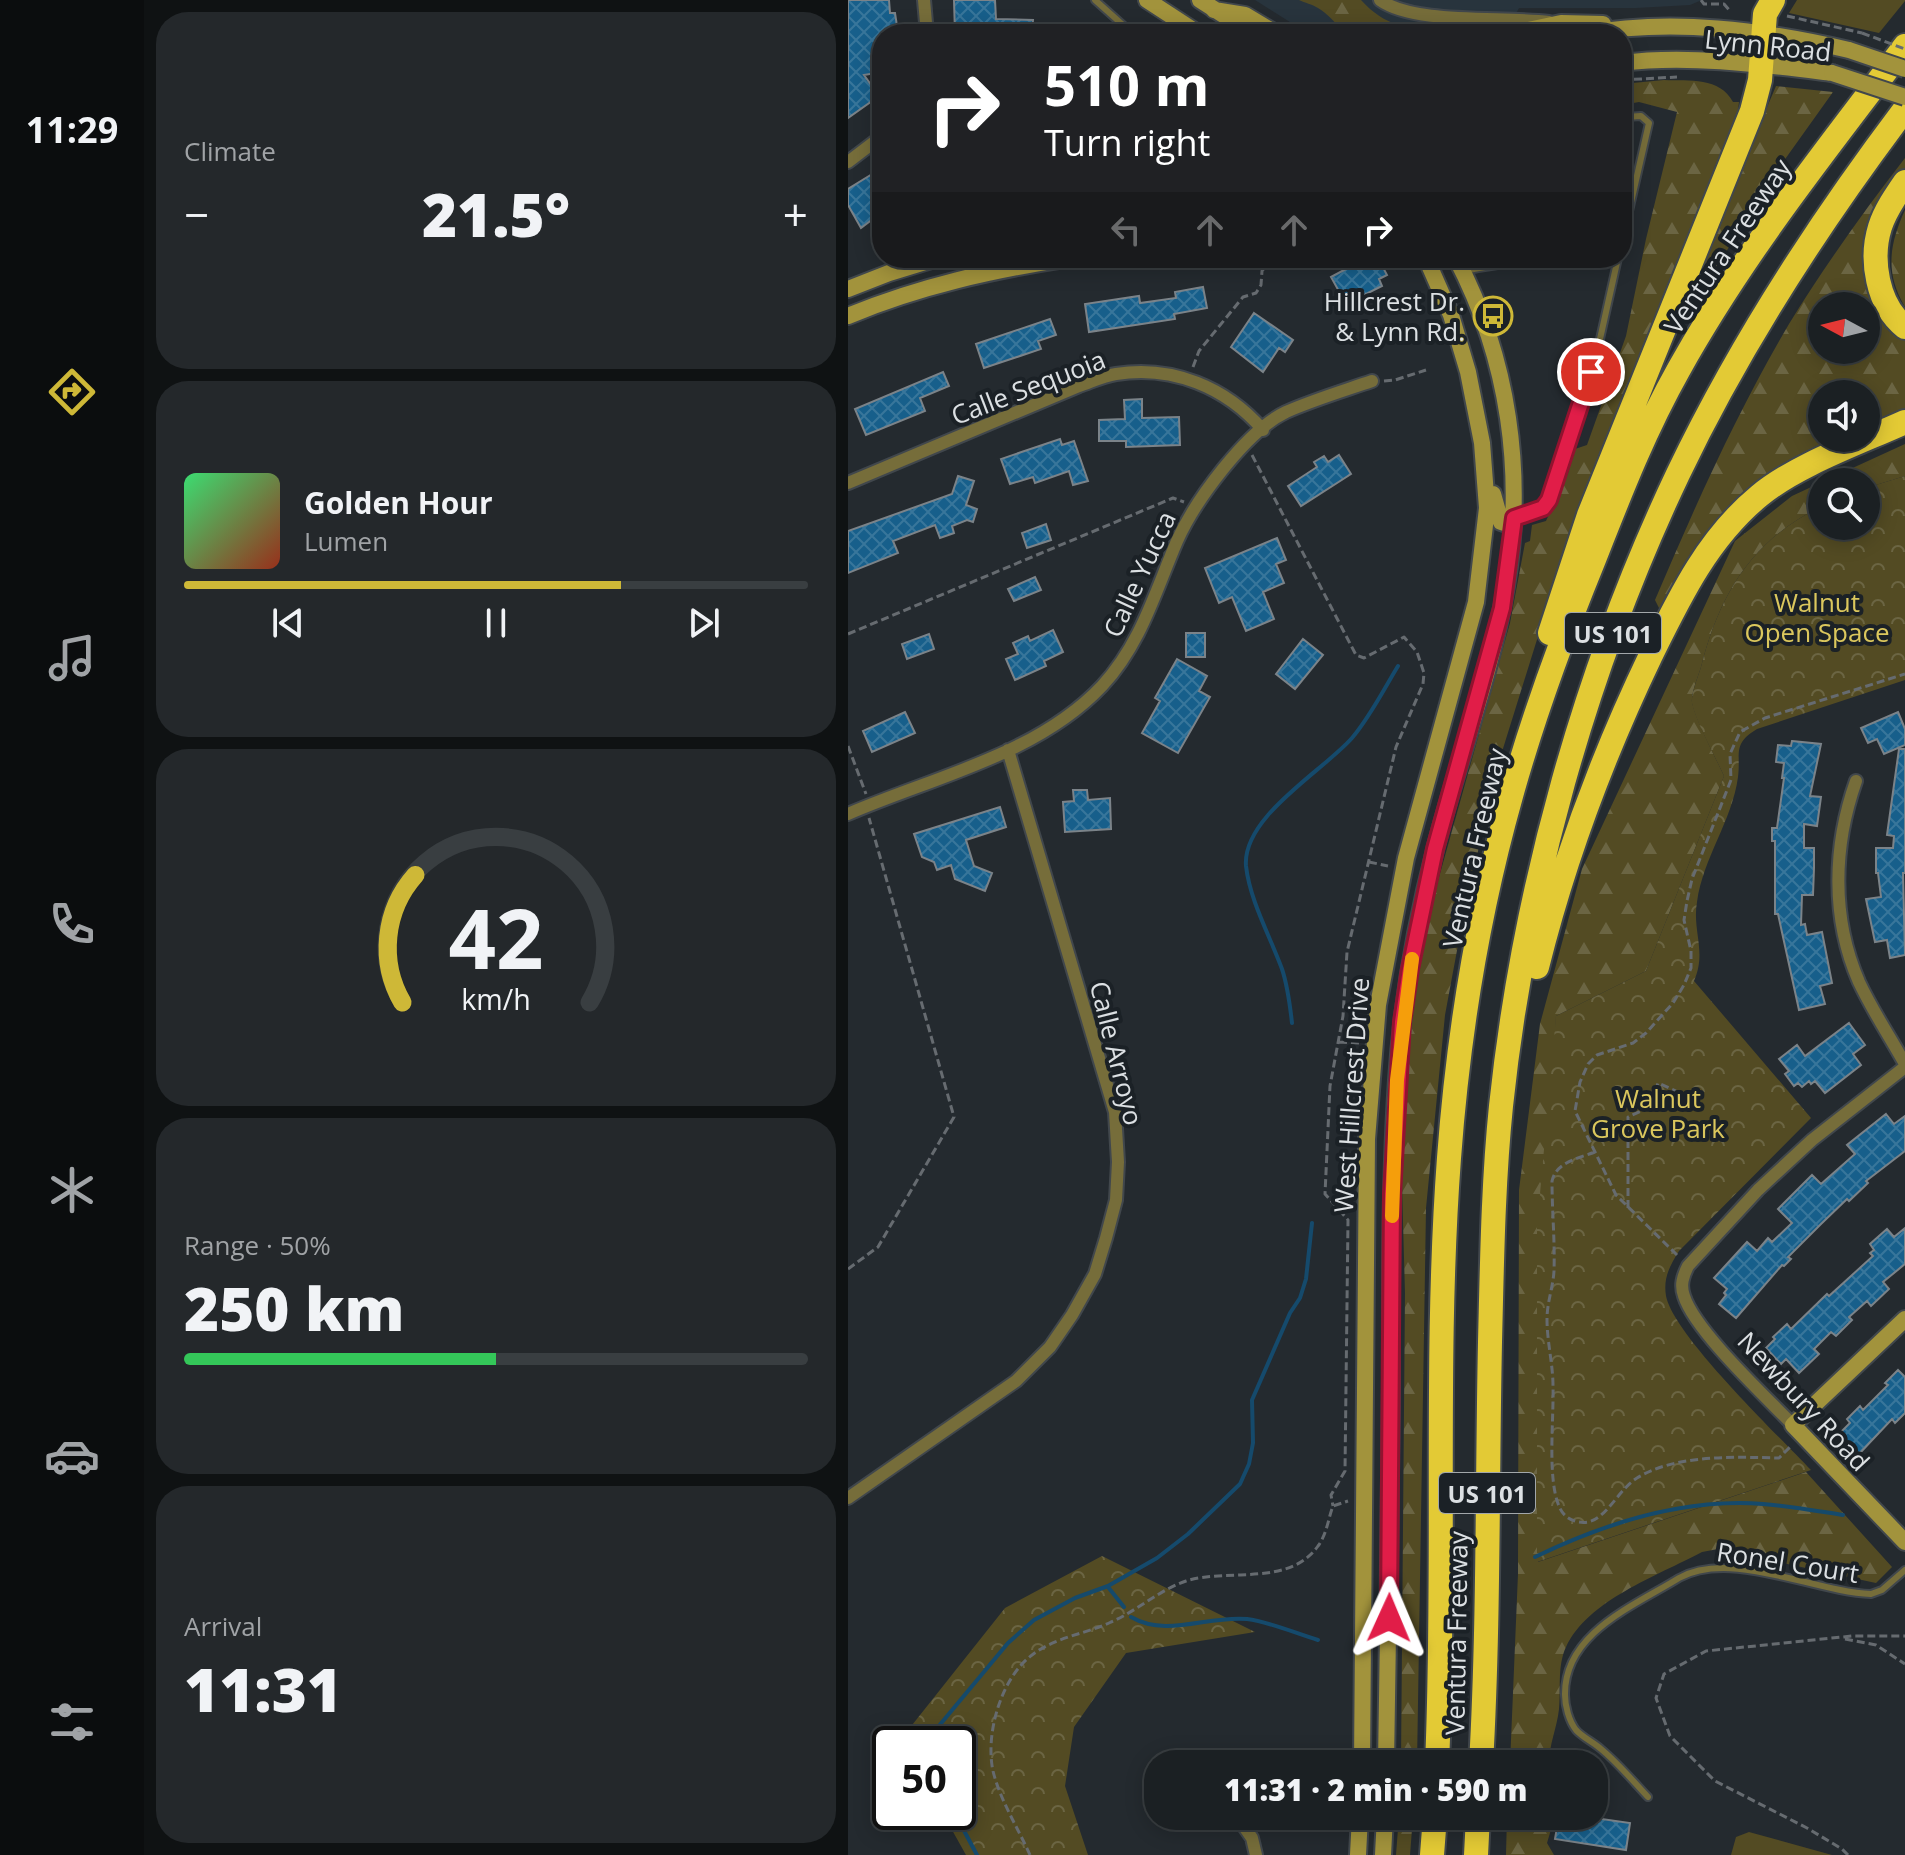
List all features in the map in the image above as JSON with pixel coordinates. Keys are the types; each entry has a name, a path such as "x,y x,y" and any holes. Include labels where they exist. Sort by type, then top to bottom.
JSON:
{"highway":[{"path":"1511,795 1535,682 1560,598 1589,515 1752,111 1761,65 1765,14 1780,8"},
{"name":"Ventura Freeway","path":"1437,1750 1444,1268 1449,1159 1468,999 1484,910 1511,795 1549,677 1637,449 1673,381 1726,293 1789,199 1905,47"},
{"name":"Ventura Freeway","path":"1481,1750 1493,1221 1501,1107 1528,933 1567,773 1621,608 1678,474 1733,371 1828,215 1905,109"},
{"path":"1905,182 1880,226 1875,254 1877,278 1887,304 1905,327"},
{"path":"1493,1221 1509,1175 1537,969 1553,905 1606,755 1677,602 1721,533 1760,495 1804,469 1905,422"},
{"path":"1432,1855 1434,1830"},
{"path":"1476,1855 1477,1830"}],"main road":[{"path":"1147,0 1184,24"},
{"path":"1200,0 1237,24"},
{"path":"1214,10 1245,15 1260,24"},
{"path":"1556,24 1577,24"},
{"name":"Lynn Road","path":"1632,27 1763,32 1849,50 1905,69"},
{"name":"Lynn Road","path":"1632,63 1685,61 1832,73 1905,97"},
{"path":"848,289 905,268"},
{"path":"848,316 912,291 1016,268"},
{"name":"West Hillcrest Drive","path":"1362,1750 1367,1139 1378,1005 1406,858 1476,602 1487,508 1477,413 1461,348 1431,268"},
{"name":"West Hillcrest Drive","path":"1386,1750 1392,1194 1402,1022 1435,849 1500,615 1514,518 1510,418 1486,331 1461,268"},
{"path":"1485,469 1501,522 1514,518"},
{"path":"1793,1425 1905,1319"},
{"name":"Newbury Road","path":"1793,1425 1905,1542"},
{"path":"1358,1855 1359,1830"},
{"path":"1383,1855 1384,1830"}],"street":[{"path":"924,0 926,24"},
{"path":"1380,0 1392,8 1418,15 1524,18 1561,23"},
{"path":"848,162 872,144"},
{"name":"Calle Sequoia","path":"848,483 1113,374 1139,372 1189,379 1212,388 1234,402 1263,430"},
{"name":"Calle Yucca","path":"848,814 1008,750 1073,711 1101,687 1148,619 1178,541 1196,505 1222,470 1283,413 1372,381"},
{"name":"Calle Arroyo","path":"848,1498 1016,1381 1050,1347 1095,1274 1116,1200 1118,1162 1115,1112 1008,750"},
{"path":"1856,781 1840,842 1839,894 1843,928 1859,982 1905,1065"},
{"name":"Newbury Road","path":"1793,1425 1718,1345 1690,1309 1682,1285 1688,1266 1758,1190 1812,1140 1905,1065"},
{"path":"1246,1830 1256,1855"}],"lane":[{"path":"1095,0 1122,24"},
{"path":"1632,117 1641,116 1649,123 1632,198"},
{"path":"1514,518 1543,508 1549,500 1591,372 1616,268"},
{"name":"Ronel Court","path":"1648,1797 1603,1750 1577,1730 1569,1715 1565,1700 1569,1669 1584,1642 1602,1626 1691,1571 1707,1567 1735,1569 1871,1594 1882,1590 1905,1570"}],"path":[{"path":"1701,0 1704,4 1724,4 1730,11"},
{"path":"1780,8 1905,47"},
{"path":"1632,79 1677,77"},
{"path":"1189,379 1199,351 1243,297 1256,293 1264,268"},
{"path":"1391,381 1426,370"},
{"path":"1030,1855 1003,1799 993,1773 991,1756 1004,1692 1015,1674 1031,1655 1049,1645 1112,1622 1189,1580 1277,1570 1301,1561 1319,1545 1333,1506 1331,1495 1345,1471 1348,1220 1325,1194 1330,1086 1343,1016 1347,952 1367,861 1396,747 1421,692 1424,673 1417,652 1404,637 1364,658 1356,655 1247,444"},
{"path":"848,634 1173,498 1196,505"},
{"path":"1677,1255 1616,1195 1575,1111 1580,1082 1588,1064 1597,1055 1633,1043 1646,1033 1673,1003 1684,985 1691,968 1691,951 1684,920 1687,901 1692,879 1731,780 1730,754 1740,732 1765,718 1905,674"},
{"path":"848,746 865,787 870,827 954,1117 878,1247 848,1269"},
{"path":"1367,861 1388,866"},
{"path":"1337,1042 1359,1043"},
{"path":"1628,1208 1628,1117 1650,1107 1658,1083 1676,1091"},
{"path":"1595,1152 1560,1166 1554,1172 1552,1181 1554,1273 1547,1316 1553,1385 1556,1497 1560,1510 1570,1520 1581,1523 1592,1521 1603,1514 1612,1498 1637,1478 1676,1464 1727,1457 1779,1458 1791,1446"},
{"path":"1333,1506 1364,1500"},
{"path":"1848,1855 1807,1828 1715,1781 1670,1736 1656,1698 1664,1674 1706,1651 1842,1638 1905,1636"},
{"path":"1842,1638 1876,1645 1905,1664"}],"shaded area":[{"path":"1255,0 1702,0 1690,5 1636,8 1519,8 1511,24 1293,24"}],"green space":[{"path":"1299,0 1361,0 1381,17 1397,24 1337,24 1318,8"},
{"path":"1797,0 1905,1 1879,33 1789,13"},
{"path":"1664,80 1712,84 1733,102 1739,102 1737,118 1549,601 1496,771 1463,918 1445,1015 1426,1208 1417,1750 1401,1750 1405,1293 1401,1151 1405,1072 1414,998 1431,906 1510,623 1525,543 1530,541 1532,525 1546,521 1568,473 1575,449 1587,445 1626,336 1677,112 1639,102 1632,103 1632,83"},
{"path":"1776,86 1833,92 1778,169 1699,295 1690,290"},
{"path":"1905,158 1905,177 1873,244 1905,332 1905,412 1880,424 1880,380 1808,380 1808,452 1822,452 1788,469 1663,608 1659,608 1655,600 1734,425 1808,294 1808,364 1880,364 1880,292 1810,292"},
{"path":"1905,210 1905,307 1894,282 1892,259 1895,235"},
{"path":"1905,444 1905,476 1880,484 1880,468 1853,468"},
{"name":"Walnut Grove Park","path":"1905,476 1905,680 1757,729 1744,739 1739,750 1735,793 1705,870 1697,902 1699,960 1694,981 1811,1118 1679,1251 1666,1283 1666,1296 1673,1314 1707,1360 1811,1470 1537,1562 1537,1227 1556,1016 1646,971 1724,776 1697,719 1692,699 1709,640 1729,593 1758,552 1776,535 1808,514 1808,540 1880,540 1880,484"},
{"path":"1808,489 1808,514 1776,535 1742,572 1718,615 1709,640 1692,702 1724,776 1646,971 1556,1016 1538,1562 1806,1472 1892,1567 1876,1583 1718,1549 1702,1552 1625,1591 1576,1630 1561,1662 1559,1709 1550,1750 1511,1750 1518,1574 1519,1190 1540,1024 1582,869 1735,541 1792,496"},
{"path":"1102,1556 1255,1632 1126,1653 1074,1727 1065,1786 1088,1855 966,1855 952,1830 976,1830 976,1726 911,1726 1005,1608"},
{"path":"1398,1830 1412,1830 1410,1855 1396,1855"},
{"path":"1507,1830 1551,1830 1547,1843 1554,1855 1506,1855"},
{"path":"1749,1832 1832,1855 1731,1855 1736,1837"}],"building":[{"path":"848,0 889,0 890,13 895,13 897,24 872,24 872,74 864,75 872,86 872,101 848,118"},
{"path":"954,0 995,0 996,19 1033,20 1033,24 955,24"},
{"path":"872,174 872,220 861,228 848,205 848,189"},
{"path":"1383,268 1387,275 1379,279 1382,286 1346,304 1331,277 1346,269"},
{"path":"1203,287 1207,308 1174,314 1175,319 1089,332 1085,304 1139,296 1140,303 1176,298 1175,292"},
{"path":"1254,313 1293,340 1285,352 1279,348 1263,372 1231,347"},
{"path":"1050,319 1056,335 1038,341 1041,349 984,368 976,344"},
{"path":"943,372 949,386 920,398 925,411 866,435 855,409"},
{"path":"1142,399 1142,418 1179,417 1180,445 1126,447 1126,441 1099,441 1099,420 1125,419 1124,400"},
{"path":"1060,439 1062,445 1074,441 1088,481 1073,485 1069,471 1035,483 1033,477 1010,484 1001,459"},
{"path":"1339,455 1351,474 1301,506 1288,486 1317,467 1314,462 1324,456 1328,462"},
{"path":"958,476 974,481 966,505 977,509 973,522 967,520 952,526 954,533 940,538 935,525 893,541 898,553 848,573 848,531 952,494"},
{"path":"1046,524 1051,540 1027,548 1022,533"},
{"path":"1277,538 1286,560 1276,564 1284,583 1263,592 1274,619 1246,631 1232,597 1219,603 1205,568"},
{"path":"1035,577 1041,590 1014,601 1008,589"},
{"path":"1053,630 1063,652 1044,661 1046,666 1015,680 1006,659 1018,654 1013,643 1028,636 1030,641"},
{"path":"1186,633 1205,633 1205,657 1186,657"},
{"path":"929,634 934,649 907,659 902,644"},
{"path":"1303,639 1323,655 1295,689 1276,674"},
{"path":"1177,659 1207,676 1199,691 1210,697 1178,753 1142,733 1160,701 1155,698"},
{"path":"905,712 915,733 872,752 863,731"},
{"path":"1898,712 1905,729 1905,745 1884,754 1877,739 1868,743 1861,728"},
{"path":"1792,741 1821,744 1810,796 1821,797 1817,826 1804,824 1804,848 1814,848 1813,895 1802,895 1801,925 1805,924 1807,935 1822,932 1832,983 1820,986 1825,1004 1799,1010 1778,914 1775,914 1775,841 1772,841 1772,828 1777,828 1784,778 1784,763 1776,762 1778,745 1791,746"},
{"path":"1899,749 1905,749 1905,955 1890,958 1887,940 1875,942 1866,899 1881,897 1876,873 1876,848 1893,848 1894,836 1887,835"},
{"path":"1073,790 1087,790 1088,800 1110,798 1111,829 1065,832 1063,802 1074,801"},
{"path":"1000,807 1006,827 966,840 974,866 992,873 985,891 955,879 951,865 937,870 934,862 922,857 914,834"},
{"path":"1849,1023 1865,1045 1853,1054 1861,1065 1825,1093 1815,1081 1811,1084 1809,1081 1802,1087 1798,1083 1794,1086 1785,1074 1789,1071 1779,1059 1797,1045 1805,1056"},
{"path":"1886,1114 1894,1124 1905,1116 1905,1151 1866,1181 1868,1183 1821,1224 1736,1318 1719,1304 1727,1289 1714,1278 1747,1242 1757,1251 1768,1238 1772,1242 1792,1223 1778,1209 1812,1175 1821,1184 1855,1154 1847,1145"},
{"path":"1905,1228 1905,1264 1883,1282 1889,1289 1871,1306 1867,1301 1849,1317 1852,1320 1836,1336 1831,1332 1814,1349 1819,1354 1799,1373 1786,1359 1781,1364 1766,1348 1775,1339 1773,1337 1787,1324 1791,1329 1873,1256 1870,1253 1874,1250 1870,1244 1887,1229 1894,1237"},
{"path":"1898,1370 1905,1377 1905,1413 1895,1423 1892,1419 1859,1454 1839,1434 1850,1423 1847,1419 1860,1406 1863,1410"},
{"path":"1608,1820 1630,1823 1626,1850 1555,1839 1557,1830 1608,1830"}],"waterway":[{"path":"1292,1023 1284,976 1248,879 1248,848 1270,813 1352,738 1398,666"},
{"path":"939,1726 1008,1643 1034,1620 1075,1598 1108,1586 1157,1558 1188,1534 1240,1484 1249,1464 1253,1443 1252,1400 1290,1313 1300,1298 1306,1279 1312,1223"},
{"path":"1535,1557 1617,1524 1704,1505 1763,1504 1843,1515"},
{"path":"1108,1587 1124,1607"},
{"path":"1131,1617 1159,1626 1247,1619 1318,1640"},
{"path":"964,1830 977,1855"}],"slow traffic":[{"path":"1392,1216 1397,1080 1412,959"}],"place":[{"name":"Hillcrest Dr. & Lynn Rd.","path":"1493,316"}],"route":[{"path":"1389,1618 1392,1194 1397,1080 1410,969 1435,849 1497,628 1506,588 1514,518 1543,508 1549,500 1591,372"}],"park label":[{"name":"Walnut Open Space","path":"1817,617"}]}
